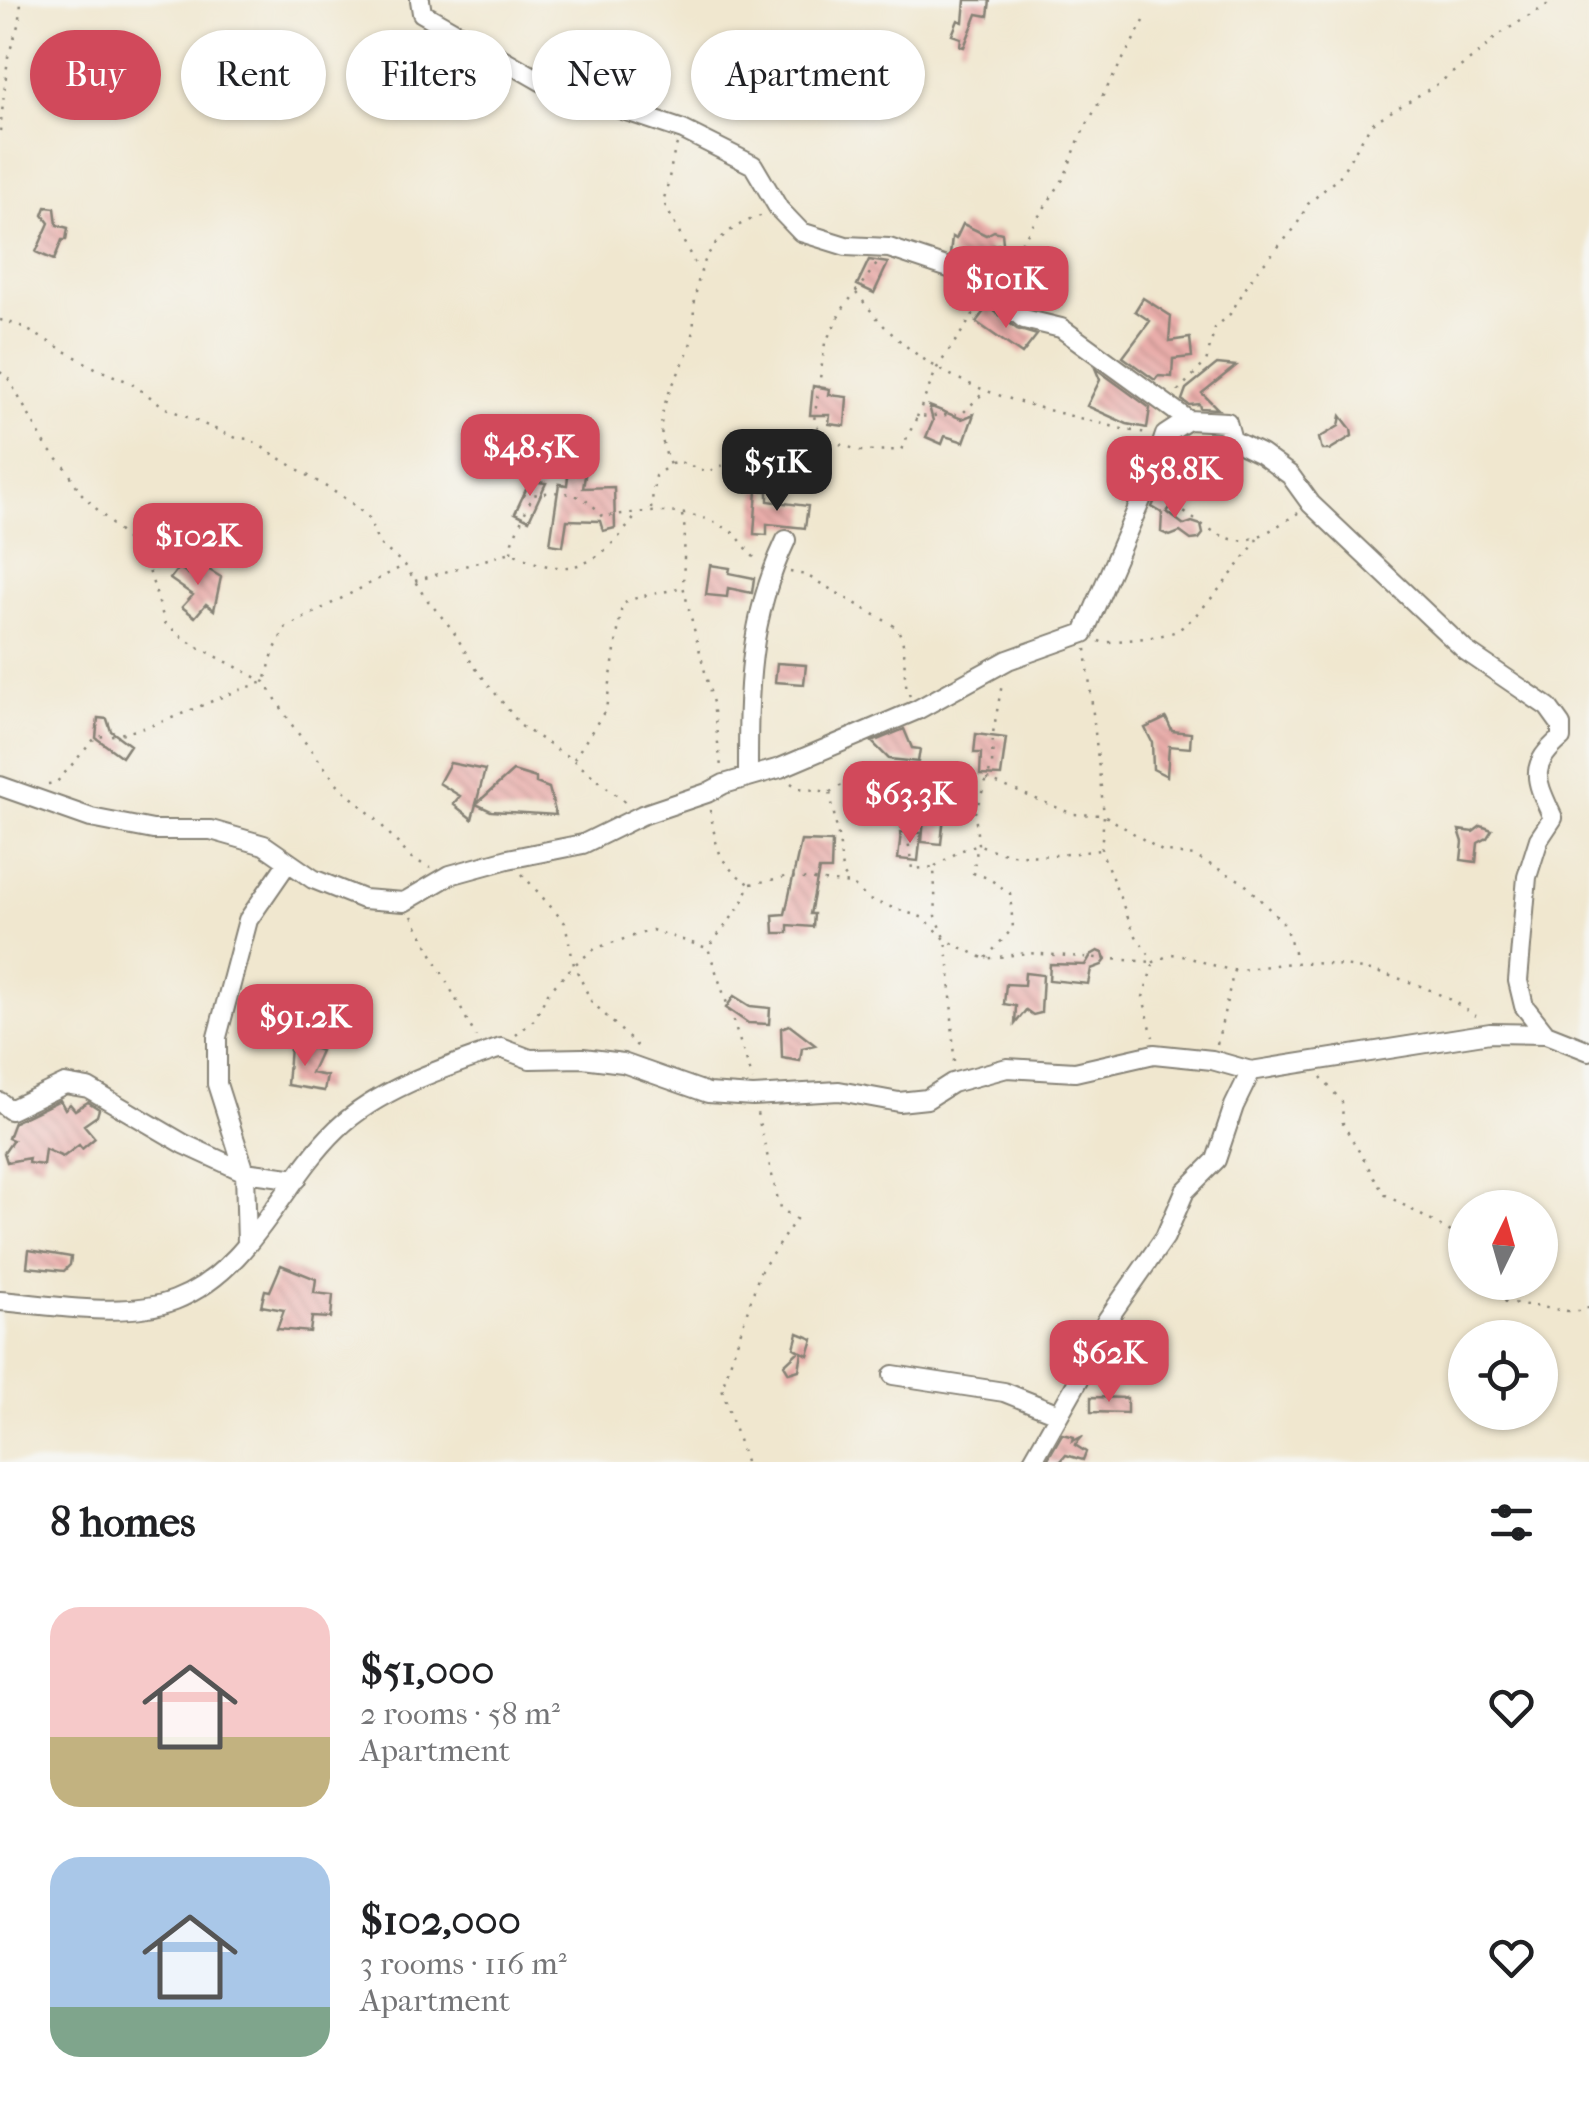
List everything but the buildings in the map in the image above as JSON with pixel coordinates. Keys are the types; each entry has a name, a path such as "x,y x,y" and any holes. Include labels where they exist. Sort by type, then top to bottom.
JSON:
{"street":[{"path":"420,0 422,12 546,84 683,130 753,165 779,210 802,232 846,246 888,248 955,270 971,295 990,291 1024,318 1062,328 1188,420 1226,422 1232,440 1262,454 1290,475 1311,504 1466,651 1548,708 1561,725 1561,738 1544,752 1537,778 1553,818 1539,839 1527,877 1518,981 1524,1006 1546,1034"},
{"path":"0,786 90,818 153,830 211,830 264,846 313,880 363,900 404,902 450,875 508,858 583,844 642,815 780,768 917,710 1008,660 1084,633 1165,435 1188,420"},
{"path":"748,777 748,697 760,605 786,540"},
{"path":"247,1244 245,1172 217,1084 217,1038 248,920 288,862"},
{"path":"0,1301 146,1308 178,1299 226,1268 320,1148 351,1118 407,1086 501,1048 530,1059 623,1062 708,1093 752,1096 839,1091 899,1102 927,1099 952,1084 1006,1068 1075,1072 1154,1054 1212,1060 1251,1072 1490,1033 1546,1034 1589,1051"},
{"path":"1032,1462 1107,1320 1164,1238 1185,1191 1216,1160 1234,1106 1251,1072"},
{"path":"0,1102 10,1110 65,1084 88,1088 184,1144 245,1172 297,1179"},
{"path":"893,1375 1004,1392 1059,1414"}],"path":[{"path":"0,131 8,57 20,19 21,0"},
{"path":"1188,420 1176,394 1206,362 1215,328 1295,228 1308,204 1339,177 1372,123 1436,85 1498,34 1554,0"},
{"path":"651,510 655,476 680,462 706,472 788,438 824,438 861,451 901,450 937,368 1064,178 1080,136 1144,20"},
{"path":"670,465 660,440 660,419 694,336 698,271 663,201 670,163 683,130"},
{"path":"698,271 721,237 742,222 779,210"},
{"path":"824,438 814,421 825,343 844,307 888,248"},
{"path":"856,294 898,340 937,368 985,391 1126,430 1165,435"},
{"path":"0,320 19,325 96,369 129,382 166,408 269,450 359,510 369,518 378,543 405,565 521,726 573,760 642,815"},
{"path":"0,372 8,378 48,449 66,468 81,494 136,548 148,567 165,623 187,642 265,682 294,728 340,787 376,818 410,857 450,875"},
{"path":"916,416 962,414 985,391"},
{"path":"1150,479 1174,498 1180,510 1218,534 1241,542 1257,539 1311,504"},
{"path":"511,552 532,495 571,492 597,508 602,517 651,510 713,520 746,544 754,559 772,570 806,575 896,626 904,642 906,687 917,710"},
{"path":"414,582 511,552 532,564 567,567 589,563 604,554 638,513"},
{"path":"682,516 683,586 713,703 724,784"},
{"path":"1084,633 1104,644 1172,633 1187,626 1243,564 1257,539"},
{"path":"265,682 272,653 285,628 405,565"},
{"path":"573,760 606,709 622,605 633,597 665,594 683,586"},
{"path":"1084,633 1104,814 1102,850 1134,933 1154,962"},
{"path":"984,959 1013,928 1010,894 988,878 972,873 978,844 976,812 1008,660"},
{"path":"41,785 56,783 96,737 130,734 238,689 265,682"},
{"path":"780,768 783,778 798,788 830,792 842,785 863,782 870,786 885,814 907,832 912,869 934,867 960,850 978,844 991,851 1030,855 1102,850"},
{"path":"986,779 1073,814 1104,814 1162,851 1194,856 1243,882 1284,924 1298,963"},
{"path":"830,792 842,873 852,884 869,900 924,918 946,940 984,959 1026,953 1154,962 1172,954 1234,970 1298,963 1366,971 1412,984 1462,1006 1490,1033"},
{"path":"707,794 718,850 728,871 750,884 785,877 852,884"},
{"path":"508,858 566,922 574,965 591,1001 647,1057"},
{"path":"934,867 936,916 946,940 955,1030 952,1084"},
{"path":"708,948 742,904 750,884"},
{"path":"404,902 479,1042 501,1048 534,1020 548,993 596,948 652,930 708,948"},
{"path":"708,948 752,1080 752,1096 780,1208 796,1219 760,1272 722,1388 746,1462"},
{"path":"1154,962 1142,997 1154,1054"},
{"path":"1212,1060 1234,970"},
{"path":"1309,1062 1342,1102 1343,1124 1384,1194 1448,1230"},
{"path":"1505,1300 1574,1312 1589,1308"}]}
